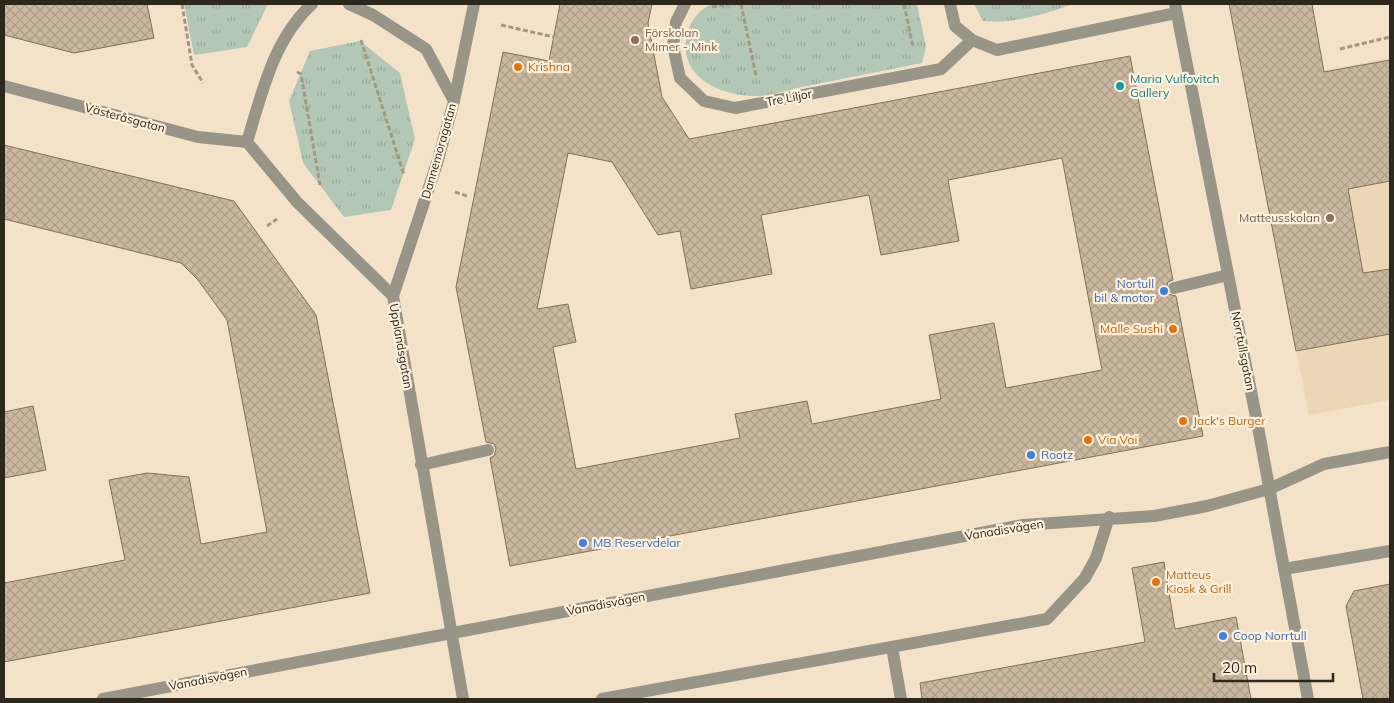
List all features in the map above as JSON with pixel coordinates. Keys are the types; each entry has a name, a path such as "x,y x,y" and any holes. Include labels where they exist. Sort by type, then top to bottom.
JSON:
{"street":[{"path":"247,142 271,62 297,17 312,4"},
{"path":"349,4 373,15 426,49 454,101"},
{"name":"Dannemoragatan","path":"393,296 431,184 454,101 474,4"},
{"name":"Tre Liljor","path":"685,4 676,22 673,46 680,78 704,101 735,108 941,70 972,40"},
{"path":"950,4 955,26 972,40 997,50 1175,8"},
{"name":"Norrtullsgatan","path":"1175,8 1228,275 1308,699"},
{"name":"Västeråsgatan","path":"4,86 198,137 247,142"},
{"name":"Upplandsgatan","path":"247,142 297,202 393,296 450,634 463,699"},
{"path":"1174,288 1228,275"},
{"path":"421,465 488,450"},
{"name":"Vanadisvägen","path":"103,699 1023,525 1154,516 1208,506 1269,489 1324,464 1390,452"},
{"path":"602,699 1047,619 1085,578 1096,558 1109,518"},
{"path":"1284,569 1390,551"},
{"path":"892,647 901,699"}],"path":[{"path":"182,4 192,65 203,83"},
{"path":"711,7 728,4"},
{"path":"741,4 757,82"},
{"path":"904,4 914,51"},
{"path":"373,15 360,41 403,175 467,196"},
{"path":"501,25 554,37"},
{"path":"1340,49 1390,38"},
{"path":"268,226 297,202 320,187 301,74 271,62"}],"shaded area":[{"name":"Matteusskolan","path":"1390,58 1390,400 1309,415 1244,85"}],"green space":[{"path":"184,4 268,4 247,47 194,55"},
{"path":"711,4 917,4 926,47 922,63 771,94 759,96 740,95 716,88 705,82 690,65 686,53 686,40 691,23 697,14"},
{"path":"974,4 1073,4 1017,20 994,22 983,21"},
{"path":"360,41 400,73 415,139 391,210 344,217 303,163 289,101 310,51"}],"building":[{"path":"4,4 147,4 154,38 74,53 4,35"},
{"path":"560,4 652,4 648,23 662,97 689,139 1130,56 1173,280 1168,282 1166,289 1168,294 1176,296 1203,436 510,566 490,458 494,456 496,449 494,444 486,442 456,287 503,52 549,61","holes":["568,153 612,162 658,235 680,231 691,289 772,274 761,215 869,195 881,255 959,241 948,180 1062,158 1102,370 1006,388 994,323 929,335 941,399 812,424 807,401 735,414 740,438 576,469 553,347 576,342 568,304 537,309"]},
{"name":"Matteusskolan","path":"1229,4 1312,4 1324,72 1390,60 1390,181 1348,189 1363,273 1390,269 1390,334 1296,351"},
{"path":"4,145 234,201 316,315 370,593 4,662 4,583 125,560 109,480 147,473 189,477 201,544 267,532 227,320 198,280 181,263 4,219"},
{"path":"33,406 46,470 4,478 4,412"},
{"path":"1164,562 1175,629 1236,617 1251,699 922,699 920,683 1145,642 1132,568"},
{"path":"1390,584 1390,699 1363,699 1346,606 1354,591"}],"place":[{"name":"Förskolan Mimer - Mink","path":"635,40"},
{"name":"Krishna","path":"518,67"},
{"name":"Maria Vulfovitch Gallery","path":"1120,86"},
{"name":"Matteusskolan","path":"1330,218"},
{"name":"Nortull bil & motor","path":"1164,291"},
{"name":"Malle Sushi","path":"1173,329"},
{"name":"Jack's Burger","path":"1183,421"},
{"name":"Via Vai","path":"1088,440"},
{"name":"Rootz","path":"1031,455"},
{"name":"MB Reservdelar","path":"583,543"},
{"name":"Matteus Kiosk & Grill","path":"1156,582"},
{"name":"Coop Norrtull","path":"1223,636"}]}
